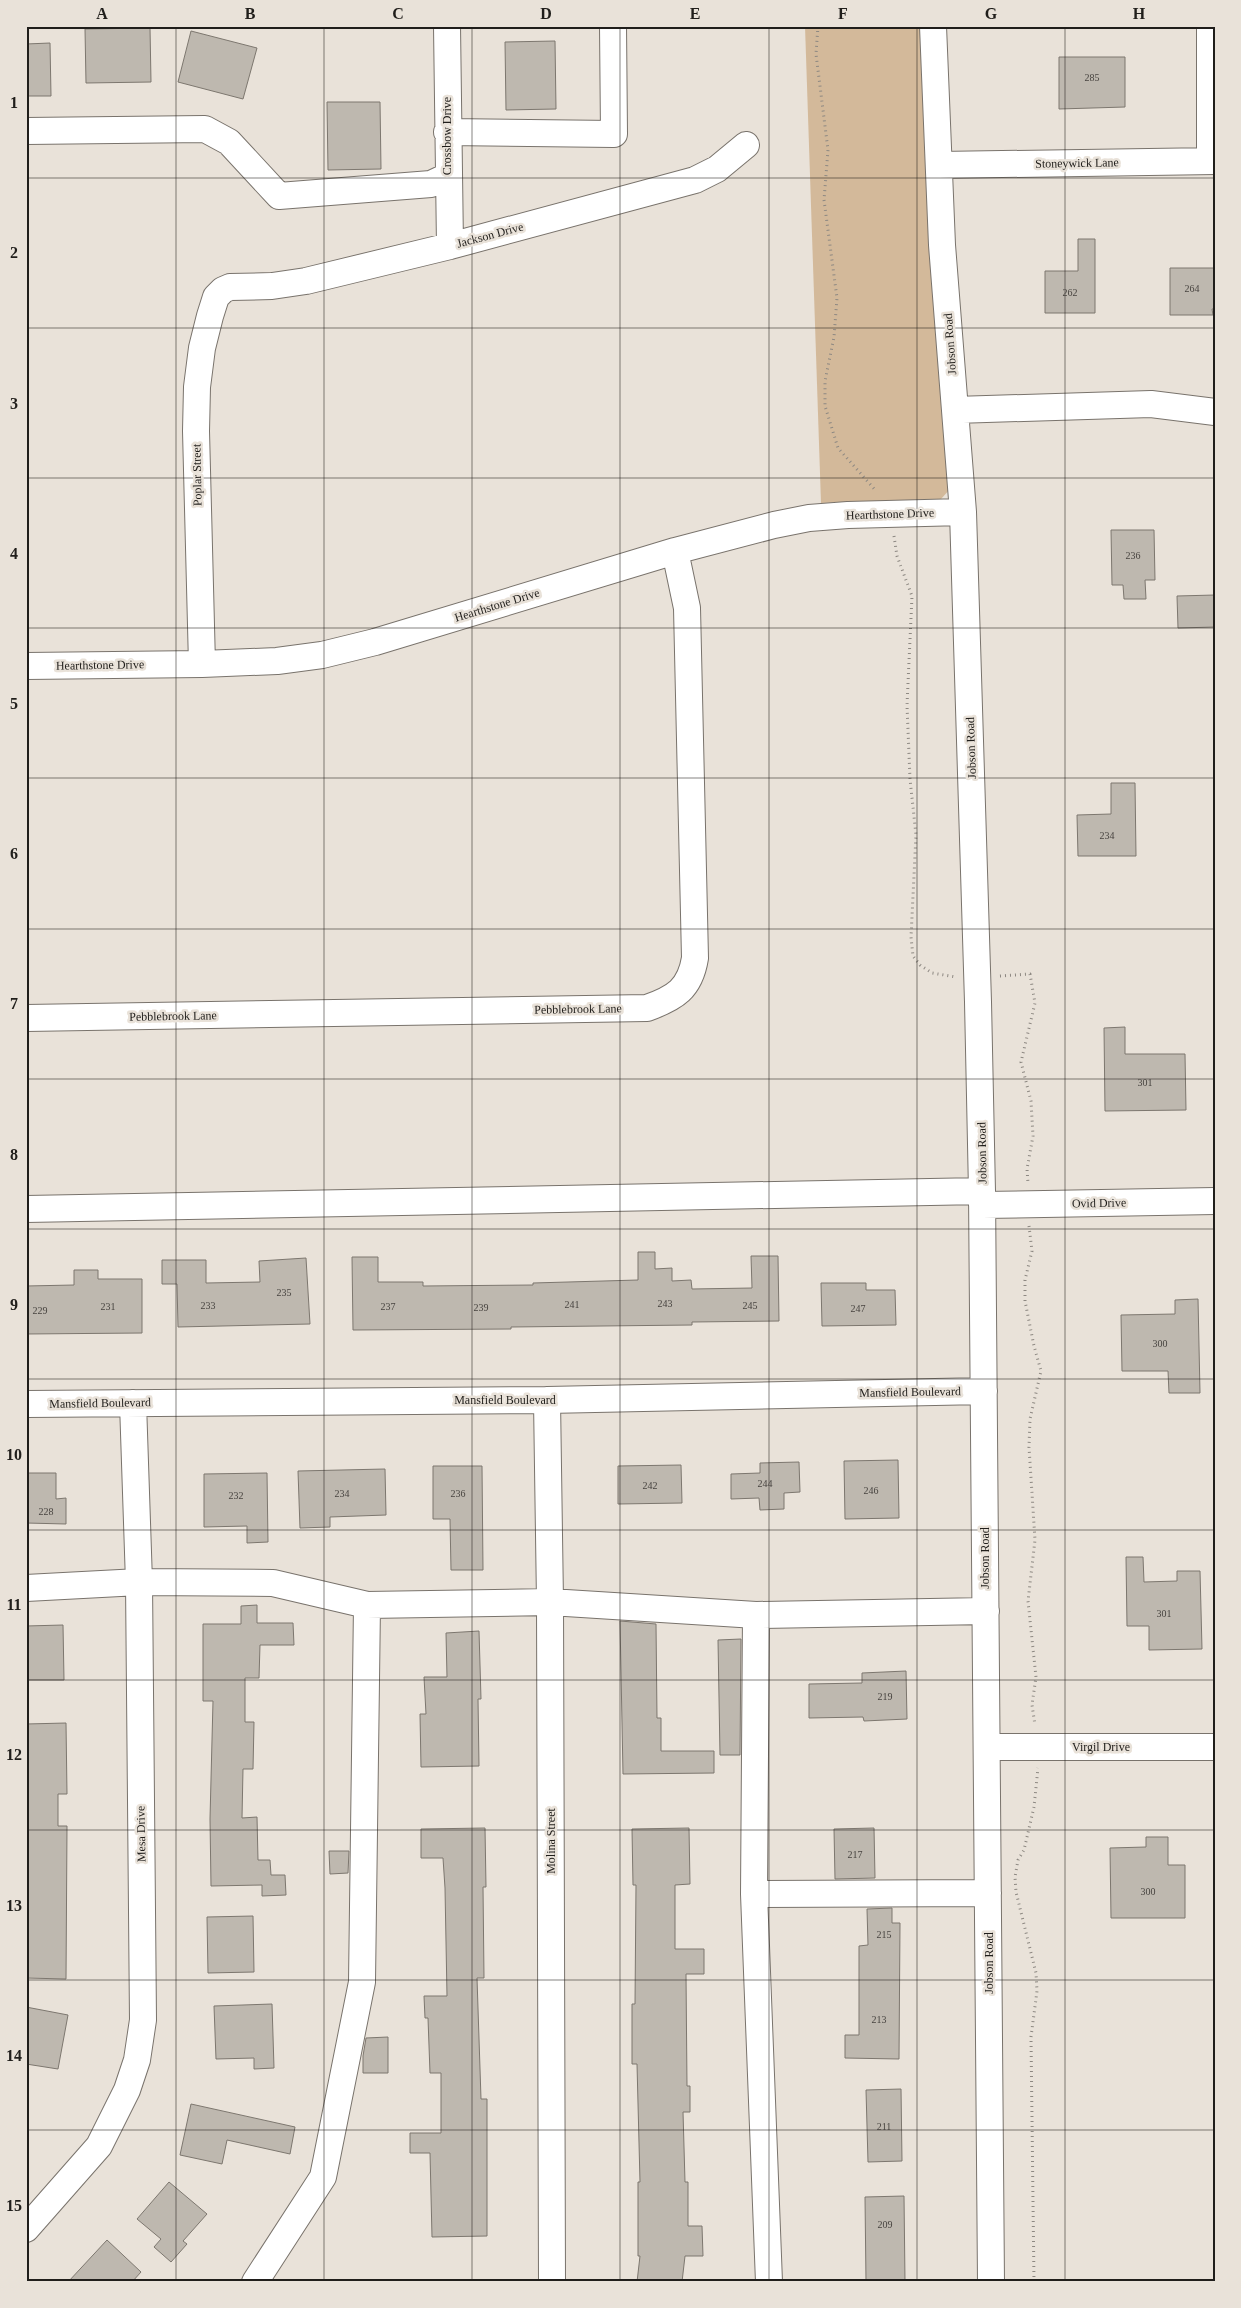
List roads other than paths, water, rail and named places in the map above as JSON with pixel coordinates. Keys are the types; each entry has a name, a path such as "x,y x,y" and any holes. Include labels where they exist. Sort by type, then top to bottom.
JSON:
{"street":[{"name":"Crossbow Drive","path":"447,26 450,246"},
{"path":"447,132 614,134 613,26"},
{"name":"Jobson Road","path":"933,26 942,245 963,512 969,662 982,1198 991,2282"},
{"path":"1210,26 1212,161"},
{"path":"26,131 206,129 229,142 279,196 431,184 448,176"},
{"name":"Jackson Drive","path":"223,290 230,287 272,286 306,281 450,246 695,180 717,169 746,145"},
{"name":"Stoneywick Lane","path":"939,165 1212,161"},
{"name":"Poplar Street","path":"202,664 196,431 197,387 202,348 210,316 216,298 223,290"},
{"path":"955,410 1151,404 1215,412"},
{"name":"Hearthstone Drive","path":"26,666 202,664 277,661 322,656 375,642 675,551 809,518 963,512"},
{"name":"Pebblebrook Lane","path":"26,1018 647,1008 668,1000 692,976 695,958 687,608 675,551"},
{"name":"Ovid Drive","path":"26,1209 982,1198 1215,1201"},
{"name":"Mansfield Boulevard","path":"26,1404 547,1400 984,1390"},
{"name":"Molina Street","path":"547,1400 550,1602 552,2282"},
{"name":"Mesa Drive","path":"26,2229 99,2146 127,2090 137,2060 142,2020 139,1582 133,1403"},
{"path":"26,1588 139,1582 273,1583 367,1605 550,1602 756,1615 986,1611"},
{"path":"256,2282 323,2177 362,1982 367,1605"},
{"path":"756,1615 754,1894 769,2282"},
{"name":"Virgil Drive","path":"987,1747 1215,1747"},
{"path":"754,1894 988,1893"}]}
